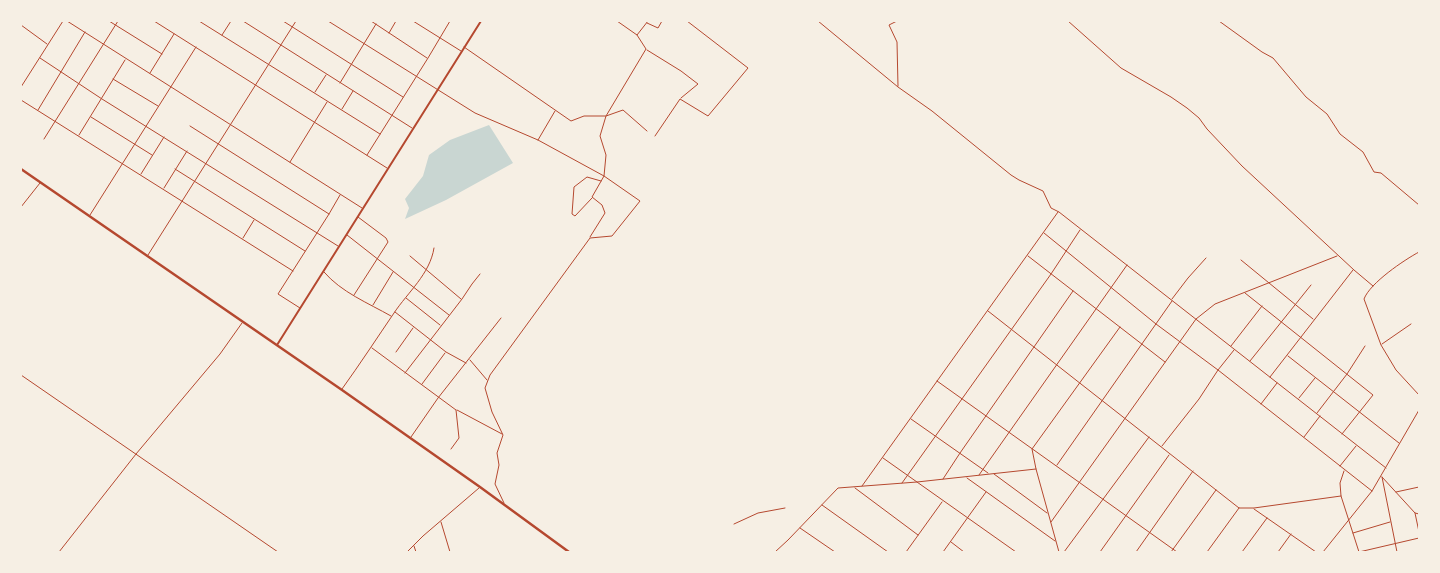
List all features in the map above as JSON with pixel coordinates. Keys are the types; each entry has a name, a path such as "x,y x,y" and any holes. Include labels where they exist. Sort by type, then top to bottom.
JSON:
{"main road":[{"path":"21,170 342,390 569,552"}],"street":[{"path":"21,87 62,22 58,21"},
{"path":"67,21 363,208"},
{"path":"109,21 162,54"},
{"path":"44,138 118,21"},
{"path":"154,21 388,168"},
{"path":"199,21 380,134"},
{"path":"222,36 231,21"},
{"path":"243,21 412,129"},
{"path":"283,21 404,97"},
{"path":"148,256 296,21"},
{"path":"328,21 475,113 538,140 604,176 640,201 612,236 590,238"},
{"path":"371,21 428,58"},
{"path":"389,34 396,21"},
{"path":"413,21 461,52"},
{"path":"366,155 450,21"},
{"path":"276,346 481,21"},
{"path":"616,21 637,35 646,49 698,84 680,99 655,136"},
{"path":"637,35 647,22 658,28 662,21"},
{"path":"680,99 708,116 748,68 687,21"},
{"path":"818,21 1010,175 1043,191 1051,208 1059,212 1386,468"},
{"path":"897,21 889,25 897,42 898,87"},
{"path":"1068,21 1121,68 1171,97 1199,118 1207,130 1242,166 1338,256 1373,286"},
{"path":"1219,21 1273,58 1306,97 1326,114 1340,134 1363,152 1374,172 1381,173 1419,205"},
{"path":"21,24 48,44"},
{"path":"340,83 376,24"},
{"path":"37,110 85,32"},
{"path":"150,74 174,34"},
{"path":"89,215 196,47"},
{"path":"464,47 571,121 584,116 606,116 623,110 647,131"},
{"path":"601,181 587,177 574,188 572,214 575,216 592,197 604,176 606,155 600,136 606,116 646,49"},
{"path":"40,58 78,84 339,247"},
{"path":"78,136 126,58"},
{"path":"314,93 326,74"},
{"path":"113,79 159,106"},
{"path":"342,110 353,91"},
{"path":"21,100 293,271"},
{"path":"290,162 327,101"},
{"path":"538,140 555,111"},
{"path":"90,116 152,155"},
{"path":"190,126 330,214"},
{"path":"140,174 164,137"},
{"path":"163,189 187,151"},
{"path":"175,169 305,251"},
{"path":"21,207 41,183"},
{"path":"300,308 278,294 330,214 340,194"},
{"path":"504,504 495,484 499,465 497,454 503,434 492,412 485,388 490,375 590,238 605,213 602,204 592,197"},
{"path":"862,486 1059,212"},
{"path":"354,295 387,244 387,240 358,216"},
{"path":"243,239 255,219"},
{"path":"902,483 1051,274 1080,229"},
{"path":"1044,233 1156,324 1218,370 1372,491"},
{"path":"347,234 449,315"},
{"path":"342,390 426,269 433,257 434,248"},
{"path":"1419,252 1404,260 1373,286 1367,292 1364,299 1381,345 1396,370 1419,395"},
{"path":"1028,255 1166,362"},
{"path":"410,256 462,299"},
{"path":"1051,522 1196,320 1215,304 1338,256"},
{"path":"1056,466 1172,300 1206,258"},
{"path":"1241,260 1314,320"},
{"path":"979,475 1127,265"},
{"path":"1270,377 1354,270"},
{"path":"323,271 330,279 354,295 392,316"},
{"path":"373,306 394,271"},
{"path":"405,373 480,274"},
{"path":"1250,362 1311,285"},
{"path":"943,480 1073,291"},
{"path":"1245,293 1374,395 1342,434"},
{"path":"406,298 440,326"},
{"path":"1230,346 1262,306"},
{"path":"988,311 1239,508 1254,508 1341,496"},
{"path":"395,312 446,352 466,363"},
{"path":"410,438 438,398 501,318"},
{"path":"59,552 136,454 220,354 242,322"},
{"path":"1381,345 1411,324"},
{"path":"1060,552 1048,514 1032,449 1120,327"},
{"path":"396,352 413,328"},
{"path":"1317,414 1365,346"},
{"path":"371,348 456,410 503,434"},
{"path":"1162,446 1235,350"},
{"path":"421,385 446,352"},
{"path":"1288,356 1399,444"},
{"path":"469,360 488,381"},
{"path":"21,375 278,552"},
{"path":"1298,399 1315,377"},
{"path":"937,381 1177,552"},
{"path":"1261,404 1277,383"},
{"path":"451,449 459,438 456,410"},
{"path":"1323,552 1372,491 1419,410"},
{"path":"1304,437 1320,416"},
{"path":"910,419 989,473 1036,469"},
{"path":"1064,552 1149,436"},
{"path":"1340,466 1357,445"},
{"path":"1100,552 1170,454"},
{"path":"882,458 1016,552"},
{"path":"1345,470 1340,483 1341,496 1359,552 1419,538"},
{"path":"1136,552 1193,471"},
{"path":"775,552 838,488 943,480 989,473"},
{"path":"993,474 1048,514"},
{"path":"1382,476 1415,513 1419,532"},
{"path":"1382,476 1397,552"},
{"path":"966,477 1056,542"},
{"path":"853,486 918,535"},
{"path":"407,552 480,487"},
{"path":"1396,492 1419,487"},
{"path":"1171,552 1216,489"},
{"path":"943,552 986,492"},
{"path":"906,552 943,500"},
{"path":"822,505 888,552"},
{"path":"734,524 758,513 785,508"},
{"path":"1207,552 1239,508"},
{"path":"1254,508 1316,552"},
{"path":"1415,513 1419,514"},
{"path":"1242,552 1267,518"},
{"path":"441,522 450,552"},
{"path":"1353,533 1391,522"},
{"path":"800,528 834,552"},
{"path":"1278,552 1291,534"},
{"path":"950,542 964,552"},
{"path":"414,546 416,552"}],"shaded area":[{"path":"489,125 513,163 446,200 405,219 409,208 405,199 423,176 429,155 450,140"}]}
